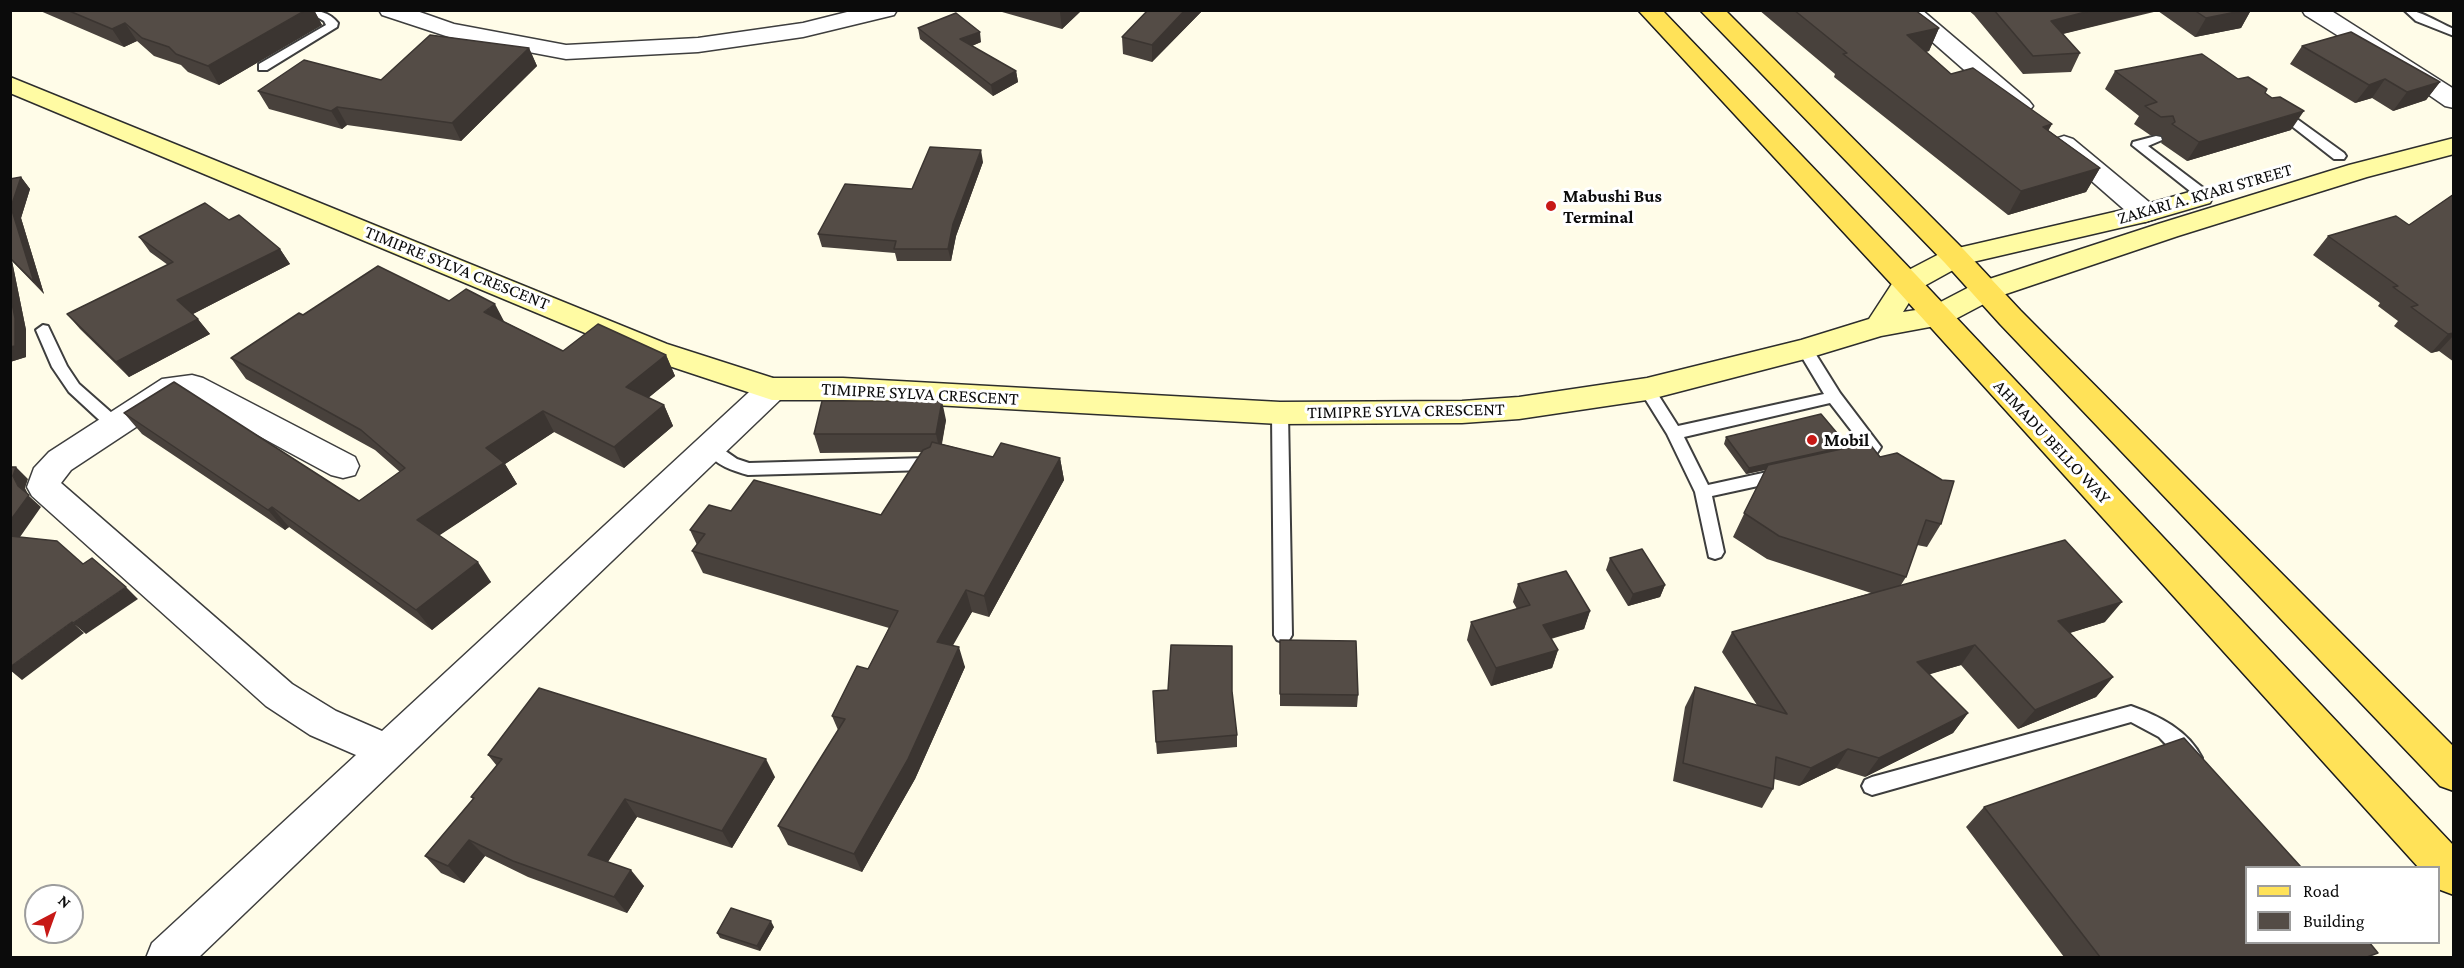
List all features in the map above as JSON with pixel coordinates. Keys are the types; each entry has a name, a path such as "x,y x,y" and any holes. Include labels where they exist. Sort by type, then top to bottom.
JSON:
{"main road":[{"name":"AHMADU BELLO WAY","path":"1649,10 1907,283 2454,876"},
{"path":"1712,10 1955,257 2010,317 2454,774"}],"street":[{"path":"390,10 449,30 566,52 698,45 803,30 886,10"},
{"path":"1907,10 2145,213"},
{"path":"2313,10 2402,65 2454,101"},
{"name":"TIMIPRE SYLVA CRESCENT","path":"10,84 656,351 772,388 843,389 1280,413 1461,412 1507,409 1647,389 1804,349 1879,326 1936,317 1987,290"},
{"name":"ZAKARI A. KYARI STREET","path":"1955,257 2145,213 2339,156 2453,142"},
{"name":"ZAKARI A. KYARI STREET","path":"1987,290 2453,142"},
{"path":"1879,326 1907,283 1955,257"},
{"path":"343,466 192,386 172,387 60,461 45,477 44,487 279,695 323,723 387,751"},
{"path":"167,957 772,388"}],"lane":[{"path":"2409,10 2420,19 2454,33"},
{"path":"263,67 331,27 332,23 328,19 311,11"},
{"path":"2268,109 2275,107 2339,156"},
{"path":"2156,140 2138,145 2205,196"},
{"path":"43,330 60,367 74,388 115,425"},
{"path":"1804,349 1834,397 1873,447 1865,457 1842,462"},
{"path":"1647,389 1674,433 1703,492 1715,552"},
{"path":"1674,433 1834,397"},
{"path":"1280,413 1282,635"},
{"path":"722,436 716,452 731,463 748,469 927,464"},
{"path":"1703,492 1796,472"},
{"path":"1872,786 2131,714 2153,721 2175,737 2205,772"}],"building":[{"path":"67,10 306,10 208,66 176,54 169,47 142,38 125,23 112,29"},
{"path":"1148,10 1185,10 1152,45 1122,37"},
{"path":"1794,10 1915,10 1939,28 1907,35 1951,74 1973,68 2052,124 2043,127 2100,168 2021,191 1843,54 1847,53"},
{"path":"1994,10 2093,10 2051,21 2080,53 2033,56"},
{"path":"2194,10 2246,10 2206,18"},
{"path":"956,13 980,32 960,39 1016,71 991,85 918,28"},
{"path":"2351,32 2440,82 2407,92 2385,79 2369,85 2302,46"},
{"path":"430,35 529,48 452,123 337,107 331,111 258,91 304,60 381,80"},
{"path":"2202,54 2238,79 2248,77 2267,89 2265,93 2272,98 2280,97 2304,111 2199,142 2172,124 2175,122 2173,116 2161,117 2145,106 2157,102 2115,71"},
{"path":"930,147 981,150 953,224 948,249 894,249 896,241 818,234 845,184 912,189"},
{"path":"21,177 11,207 34,282 10,258 10,179"},
{"path":"2454,194 2454,333 2448,334 2411,307 2418,305 2393,287 2398,286 2328,236 2396,216 2409,225"},
{"path":"205,203 229,220 239,215 280,249 177,300 198,319 116,362 67,314 173,262 139,237"},
{"path":"378,266 449,301 466,289 495,304 484,312 563,351 598,324 666,355 626,387 664,405 614,447 543,411 486,448 504,463 417,520 478,562 416,610 272,507 268,510 124,413 174,382 359,501 405,468 361,430 231,358 299,313 303,315"},
{"path":"10,293 15,318 15,346 10,347"},
{"path":"822,401 942,401 936,434 814,434"},
{"path":"1821,414 1848,446 1749,468 1726,437"},
{"path":"932,442 993,457 1001,443 1060,458 984,596 966,590 937,642 959,647 908,759 854,854 778,826 845,719 832,716 857,666 868,669 898,611 692,551 705,534 690,530 709,505 731,511 754,480 881,515 923,450 930,447"},
{"path":"1869,443 1880,457 1897,453 1942,480 1954,481 1941,524 1926,520 1906,577 1779,536 1744,513 1768,465"},
{"path":"10,467 16,467 13,476 18,486 29,495 10,521"},
{"path":"10,536 57,541 83,564 92,558 126,587 72,622 10,667"},
{"path":"2065,540 2122,602 2058,621 2113,677 2035,710 1975,645 1917,662 1968,713 1879,758 1848,749 1811,768 1776,757 1773,789 1683,763 1695,687 1787,714 1732,632"},
{"path":"1642,549 1665,585 1633,594 1610,558"},
{"path":"1566,571 1590,611 1543,625 1558,650 1496,668 1471,622 1530,605 1518,584"},
{"path":"1280,640 1356,641 1358,695 1280,694"},
{"path":"1171,645 1232,646 1232,691 1237,735 1156,742 1153,691 1168,690"},
{"path":"539,688 766,759 722,831 625,799 588,855 631,870 614,897 513,861 469,840 448,866 425,856 474,798 471,797 502,759 488,755"},
{"path":"2184,738 2300,866 2245,866 2245,944 2371,944 2378,953 2367,957 2100,957 1984,807"},
{"path":"731,908 771,921 757,946 717,933"}],"place":[{"name":"Mabushi Bus Terminal","path":"1551,206"},
{"name":"Mobil","path":"1812,440"}]}
